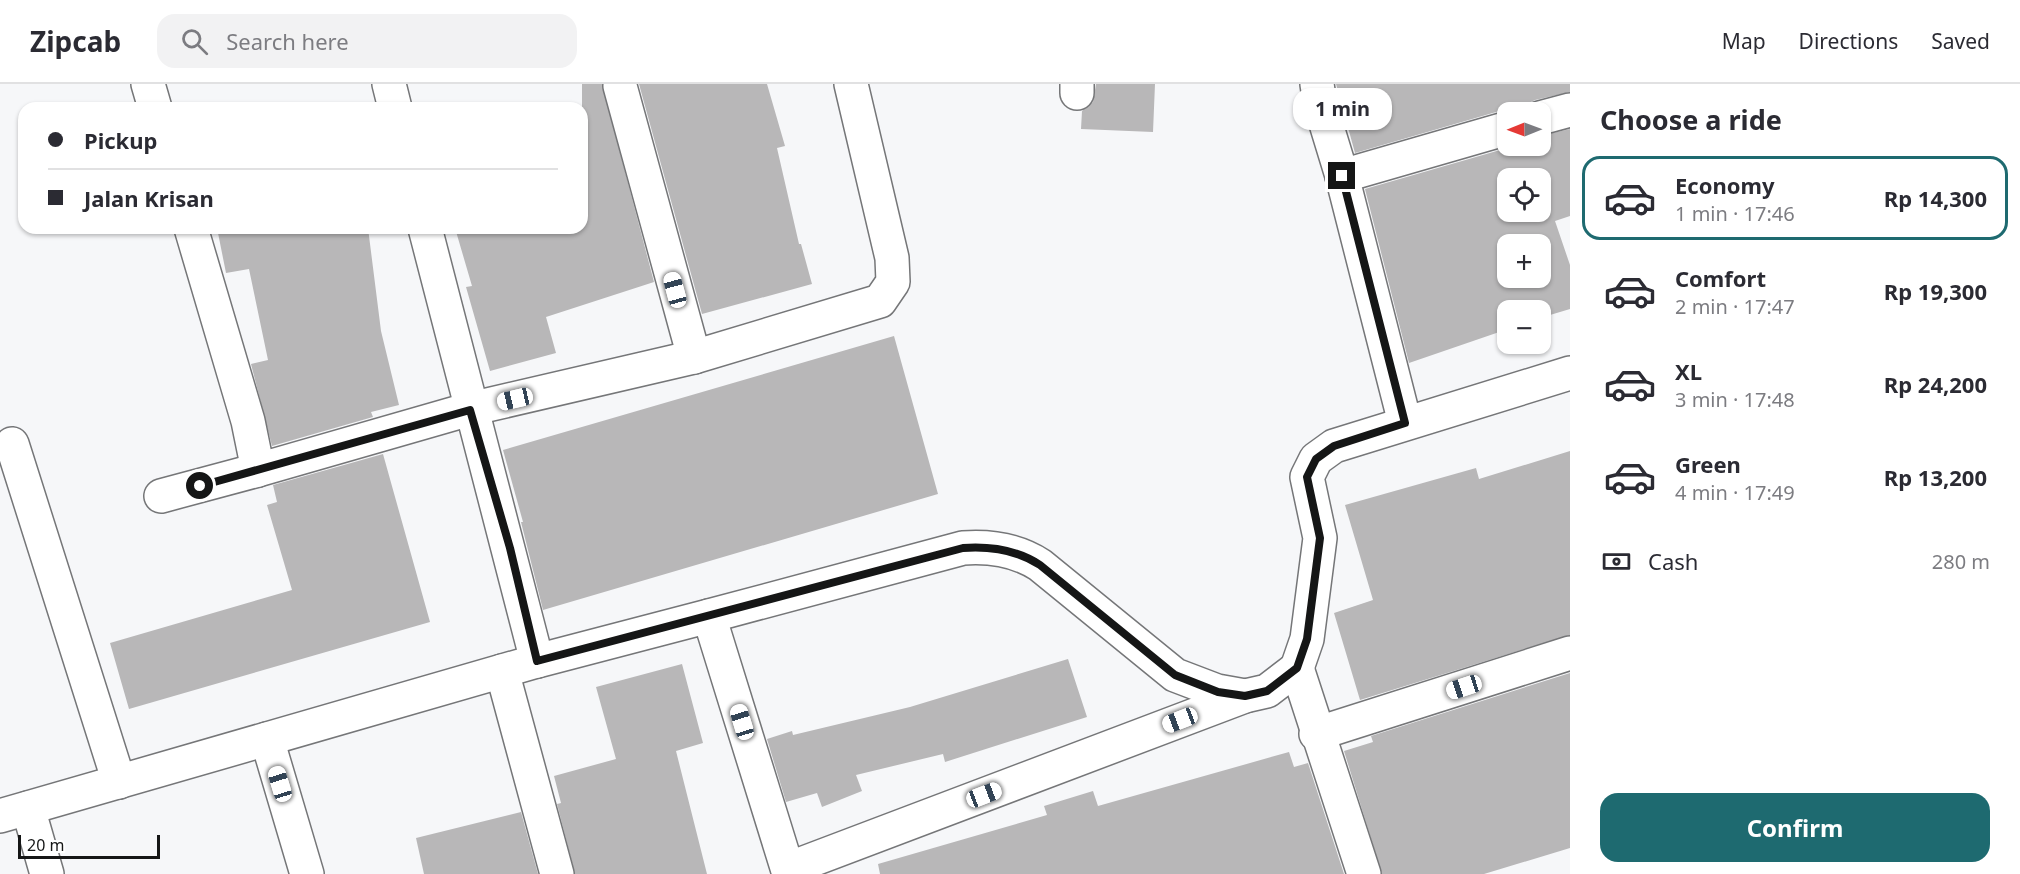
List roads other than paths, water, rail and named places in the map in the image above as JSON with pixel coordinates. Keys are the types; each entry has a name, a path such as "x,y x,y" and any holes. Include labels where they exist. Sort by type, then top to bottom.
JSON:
{"street":[{"path":"148,84 153,102"},
{"path":"389,84 394,102"},
{"path":"161,496 470,410 694,357 880,301 893,282 892,258 851,84"},
{"path":"1317,84 1320,104 1342,176 1405,423"},
{"path":"620,86 694,357"},
{"path":"1551,115 1570,110"},
{"path":"1342,176 1497,131"},
{"path":"193,234 248,421 258,470"},
{"path":"426,234 470,410 510,548 537,661"},
{"path":"709,616 789,872 1245,696 1267,691 1297,668 1307,639 1320,538 1307,477 1316,459 1334,446 1570,373"},
{"path":"12,444 119,782"},
{"path":"47,874 14,812 537,661 963,548 985,546 1017,553 1040,565 1175,675 1218,692 1245,696"},
{"path":"1316,734 1570,653"},
{"path":"1297,668 1316,734 1364,874"},
{"path":"502,671 557,874"},
{"path":"267,739 307,874"}]}
